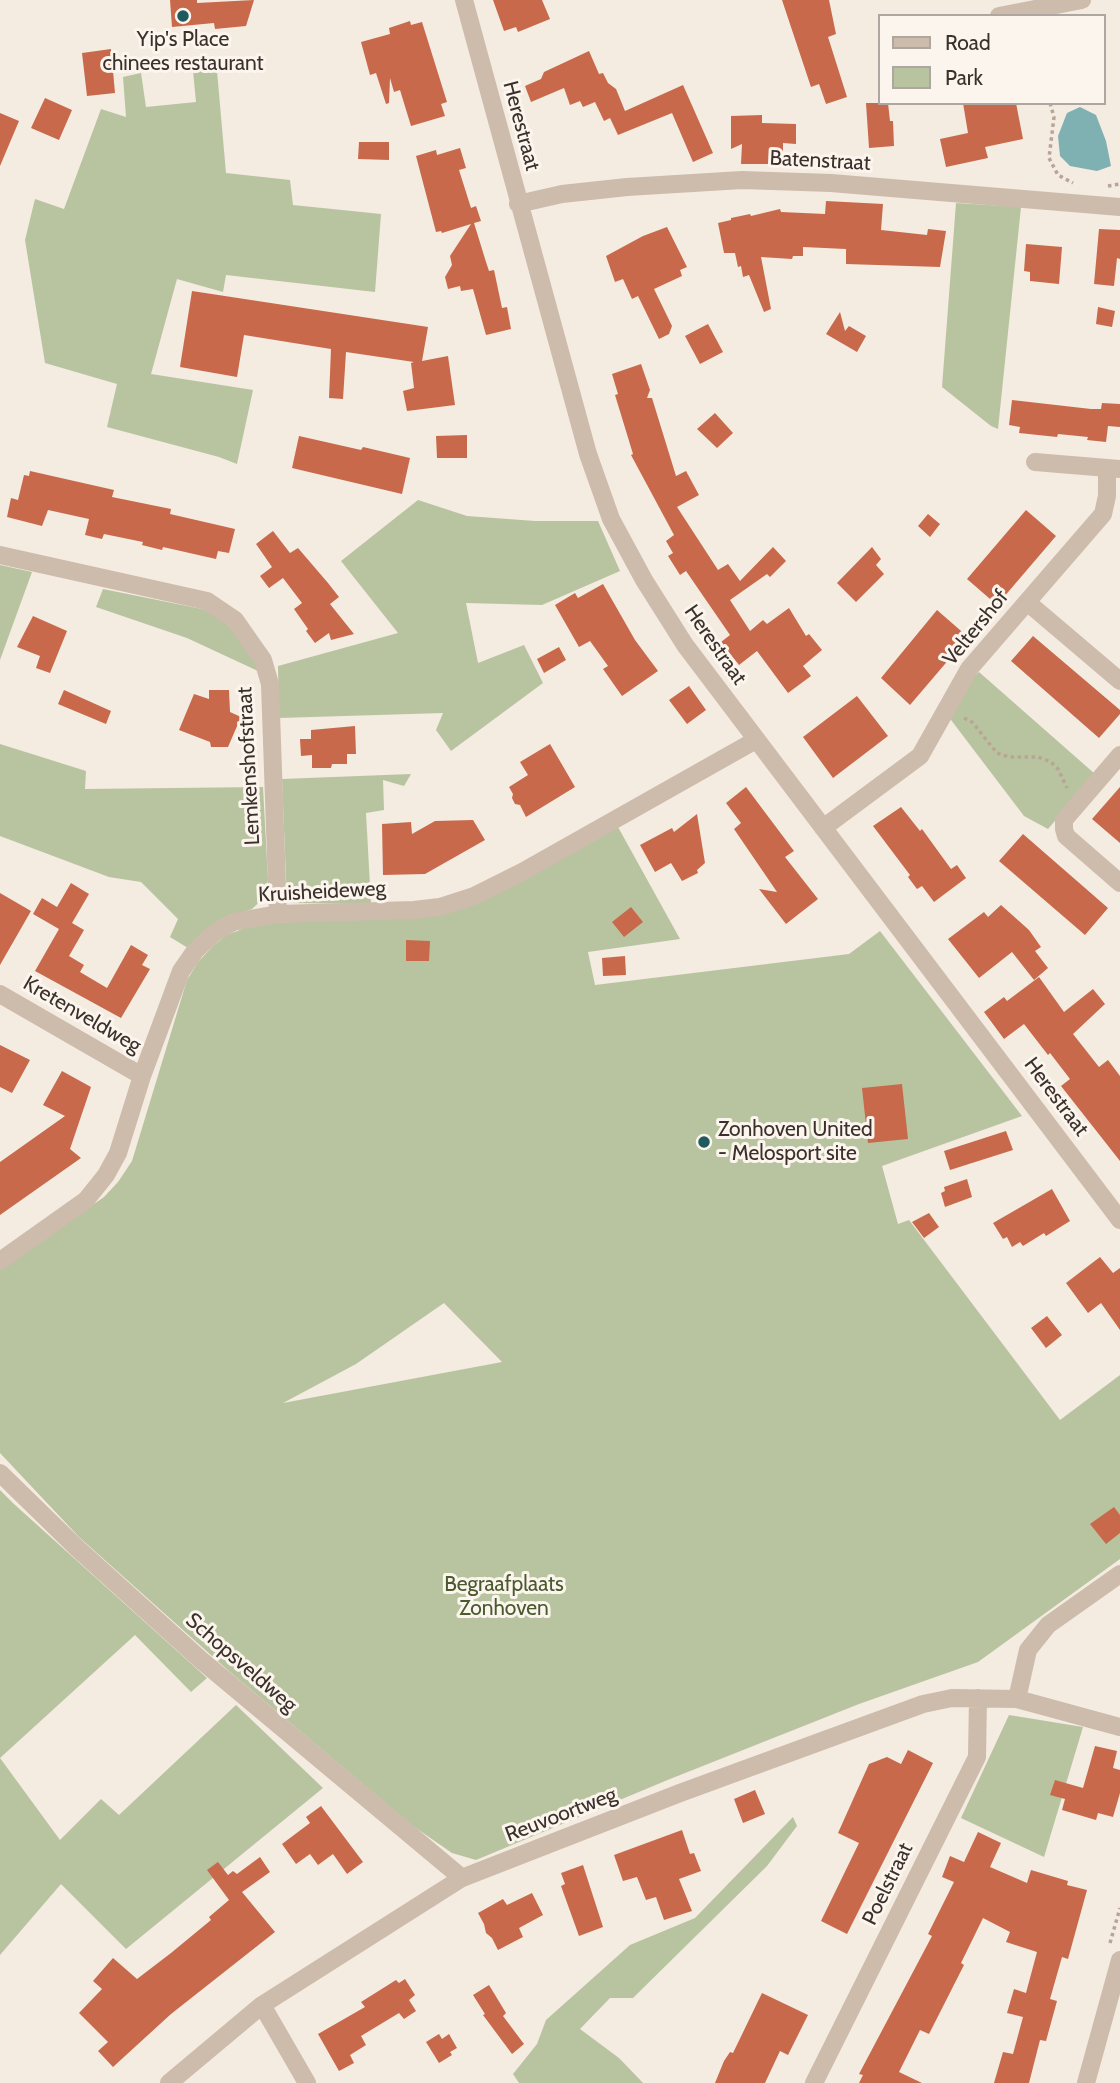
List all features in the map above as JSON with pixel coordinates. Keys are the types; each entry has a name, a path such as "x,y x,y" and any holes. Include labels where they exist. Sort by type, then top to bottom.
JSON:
{"street":[{"name":"Herestraat","path":"464,0 588,454 611,519 643,580 685,645 1120,1220"},
{"path":"1009,14 1082,0"},
{"name":"Batenstraat","path":"518,204 562,194 627,187 742,180 831,183 1120,207"},
{"path":"1035,463 1114,468"},
{"name":"Veltershof","path":"823,828 920,756 969,669 1103,514 1114,468"},
{"name":"Lemkenshofstraat","path":"0,555 207,601 235,620 263,660 270,684 278,914"},
{"path":"1027,602 1120,681"},
{"name":"Kruisheideweg","path":"0,1261 86,1200 106,1175 118,1153 142,1076 181,971 195,951 213,934 233,922 278,914 414,910 440,907 474,896 522,872 756,740"},
{"path":"1120,755 1064,820 1066,836 1120,883"},
{"name":"Kretenveldweg","path":"0,994 142,1076"},
{"name":"Schopsveldweg","path":"0,1473 77,1548 201,1660 461,1878"},
{"path":"1017,1699 1028,1650 1048,1625 1119,1574"},
{"name":"Reuvoortweg","path":"169,2083 262,2005 461,1878 680,1793 923,1704 951,1698 1017,1699 1120,1727"},
{"name":"Poelstraat","path":"814,2083 977,1757 978,1698"},
{"path":"1086,2083 1120,1961"},
{"path":"262,2005 307,2083"}],"path":[{"path":"1051,105 1054,117 1049,158 1058,175 1079,186"},
{"path":"1107,186 1120,184"},
{"path":"946,708 972,722 997,753 1009,757 1038,757 1051,762 1058,769 1067,789 1080,802"}],"green space":[{"path":"193,71 217,71 226,173 290,180 293,205 381,214 375,292 226,275 223,292 177,279 151,374 253,390 237,464 107,427 117,384 45,363 25,240 35,199 64,209 101,109 126,117 123,77 141,73 146,107 196,102"},
{"path":"956,203 1021,207 998,429 942,387"},
{"path":"418,500 467,516 535,521 598,521 620,571 542,605 466,603 478,663 524,645 543,683 451,751 436,730 443,713 279,718 278,666 398,633 341,561"},
{"path":"0,565 32,572 0,660"},
{"path":"103,589 207,610 230,627 255,661 258,671 187,638 96,607"},
{"path":"979,672 1095,774 1048,829 1024,816 948,716 962,687"},
{"path":"0,744 86,771 85,789 263,787 268,879 266,896 252,909 237,914 188,948 170,937 178,919 141,882 109,877 0,836"},
{"path":"411,774 404,786 383,780 384,810 366,813 371,904 287,903 282,779"},
{"name":"Begraafplaats Zonhoven","path":"618,827 680,939 588,952 595,985 849,954 880,931 1022,1116 882,1166 898,1224 909,1220 1060,1420 1120,1375 1120,1559 978,1662 859,1704 476,1860 452,1853 413,1826 231,1673 79,1537 0,1453 0,1270 104,1197 132,1161 187,980 198,962 227,935 245,928 274,923 442,914","holes":["444,1303 502,1362 283,1403 356,1364"]},
{"path":"0,1490 207,1678 191,1692 135,1635 0,1758"},
{"path":"236,1705 323,1788 126,1949 61,1884 0,1955 0,1758 60,1840 101,1799 119,1815"},
{"path":"1009,1715 1083,1727 1044,1857 961,1818"},
{"path":"793,1817 797,1826 767,1866 633,1998 610,1998 580,2029 619,2058 643,2083 519,2083 513,2074 537,2044 546,2020 630,1945 695,1918"}],"water":[{"path":"1080,107 1096,115 1106,141 1111,166 1097,171 1070,166 1060,156 1058,136 1067,113"}],"building":[{"path":"170,0 197,0 197,3 254,0 246,26 215,29 214,23 172,27"},
{"path":"493,0 542,0 550,19 518,32 516,27 504,31"},
{"path":"782,0 829,0 836,34 828,37 847,97 826,104 819,84 811,87"},
{"path":"410,21 411,25 422,22 447,102 441,104 445,116 411,126 400,90 394,92 390,78 389,103 386,104 376,73 370,75 361,42 390,34 389,28"},
{"path":"111,49 115,93 87,96 82,53"},
{"path":"589,51 599,74 603,73 608,83 616,89 625,111 683,85 713,153 693,162 672,113 618,135 610,118 604,121 595,102 583,107 580,101 570,105 564,88 531,102 525,86 541,79 544,72"},
{"path":"45,98 72,110 59,140 31,128"},
{"path":"866,103 888,105 890,121 893,121 894,146 869,148"},
{"path":"963,105 1016,105 1023,139 985,147 988,158 946,167 940,139 968,133"},
{"path":"0,113 19,121 0,166"},
{"path":"762,115 762,123 796,124 796,144 783,143 783,164 741,164 742,144 731,149 731,116"},
{"path":"359,142 389,142 389,160 358,159"},
{"path":"460,148 466,168 459,170 471,208 476,206 481,221 474,223 489,271 494,270 502,308 507,307 511,329 486,335 473,289 461,291 460,286 448,289 445,277 452,265 450,256 471,224 442,233 436,232 416,156 436,150 437,155"},
{"path":"826,201 883,204 881,230 927,235 928,229 946,231 940,267 846,264 846,249 803,247 803,256 793,256 792,259 761,257 771,309 764,312 749,275 743,277 741,266 738,267 735,253 724,253 718,223 780,209 781,212 825,214"},
{"path":"667,227 687,267 680,270 682,276 654,289 672,326 669,334 659,339 638,296 632,299 623,279 615,282 606,256 643,236"},
{"path":"1099,229 1120,230 1120,259 1117,258 1114,286 1094,284"},
{"path":"1026,244 1062,247 1059,284 1030,281 1030,272 1024,271"},
{"path":"192,291 428,327 422,361 448,356 455,405 407,411 403,391 414,388 411,363 414,362 346,352 343,399 329,398 331,349 244,335 237,377 180,367"},
{"path":"1098,307 1115,311 1112,327 1096,324"},
{"path":"840,312 845,331 849,326 866,336 857,352 826,334"},
{"path":"708,324 723,352 700,364 685,336"},
{"path":"641,364 650,390 647,398 652,398 676,476 686,471 699,495 677,507 718,570 728,564 740,581 773,547 786,561 770,577 767,574 730,600 750,631 763,620 767,624 789,608 806,636 809,634 822,650 803,666 811,676 788,693 757,651 739,665 721,642 730,635 686,571 680,575 668,556 673,553 666,541 674,535 631,455 633,454 615,395 618,394 612,374"},
{"path":"1012,400 1091,409 1101,409 1102,403 1120,404 1120,427 1108,426 1106,442 1087,440 1088,437 1019,433 1020,427 1009,425"},
{"path":"715,413 733,433 717,448 697,429"},
{"path":"467,435 467,458 437,458 436,436"},
{"path":"299,436 410,458 402,494 292,468"},
{"path":"30,471 114,490 112,497 171,509 170,514 235,529 229,553 218,551 216,559 163,547 162,550 142,545 143,542 104,534 102,539 85,535 89,519 48,510 42,526 7,517 11,498 18,500 24,475 29,476"},
{"path":"1026,510 1056,536 997,605 967,579"},
{"path":"928,514 940,524 930,537 918,526"},
{"path":"273,531 290,553 298,548 328,583 339,597 330,604 354,634 331,640 329,633 315,643 294,609 302,603 283,578 269,588 260,576 272,567 256,544"},
{"path":"872,547 881,559 876,565 884,574 856,602 837,583"},
{"path":"603,584 635,640 658,671 622,696 603,669 608,666 590,641 579,647 555,605 575,593 578,598"},
{"path":"937,610 968,637 910,705 881,678"},
{"path":"33,616 67,631 50,673 36,668 40,656 17,647"},
{"path":"1033,636 1120,710 1120,714 1099,738 1011,661"},
{"path":"559,647 566,660 544,673 537,659"},
{"path":"689,686 706,710 687,724 669,700"},
{"path":"64,690 111,711 106,724 58,704"},
{"path":"209,690 229,690 230,712 241,717 228,747 211,747 210,742 179,730 194,694 209,699"},
{"path":"857,696 888,736 833,778 803,737"},
{"path":"355,726 356,754 347,754 347,764 332,764 331,768 312,768 312,755 301,756 300,739 311,739 311,730"},
{"path":"550,744 575,787 526,817 520,805 515,804 509,787 528,775 520,762"},
{"path":"746,787 794,851 785,857 818,899 786,924 759,889 777,892 734,829 741,823 726,803"},
{"path":"1120,787 1120,843 1092,819"},
{"path":"901,807 920,831 922,829 951,869 957,865 966,878 934,902 922,886 917,889 908,877 910,875 873,826"},
{"path":"697,814 705,863 697,870 698,873 682,881 671,863 655,872 640,845 672,828 674,832"},
{"path":"473,820 485,840 425,874 383,875 382,824 411,822 412,834 435,821"},
{"path":"1023,834 1108,908 1085,935 999,861"},
{"path":"71,883 89,894 72,923 84,930 69,956 84,965 80,972 107,988 131,945 148,955 142,965 150,969 121,1018 35,971 59,929 33,914 42,898 57,907"},
{"path":"0,893 31,911 0,965"},
{"path":"1001,905 1029,930 1041,947 1035,951 1048,968 1034,980 1012,952 979,978 948,939 984,912 988,917"},
{"path":"631,907 643,922 624,937 612,922"},
{"path":"406,940 430,941 429,961 406,961"},
{"path":"625,956 626,975 603,976 602,958"},
{"path":"1039,977 1064,1012 1093,989 1105,1004 1073,1034 1099,1067 1108,1060 1120,1076 1120,1161 1061,1086 1070,1079 1024,1024 1004,1039 984,1012 1004,997 1007,1001"},
{"path":"0,1045 30,1060 12,1093 0,1087"},
{"path":"62,1071 91,1087 70,1149 81,1158 0,1215 0,1162 65,1116 43,1105"},
{"path":"902,1084 908,1139 868,1143 862,1088"},
{"path":"1006,1131 1013,1150 950,1170 944,1151"},
{"path":"967,1179 972,1197 945,1207 941,1193 945,1191 944,1187"},
{"path":"1052,1189 1070,1221 1046,1236 1044,1233 1023,1246 1020,1242 1012,1247 1007,1237 1003,1239 993,1223"},
{"path":"929,1213 939,1227 924,1238 912,1222"},
{"path":"1100,1257 1113,1273 1120,1268 1120,1330 1101,1303 1088,1313 1066,1283"},
{"path":"1047,1316 1062,1335 1046,1348 1031,1328"},
{"path":"1114,1507 1120,1515 1120,1533 1106,1544 1090,1524"},
{"path":"1095,1746 1117,1751 1113,1768 1120,1770 1120,1793 1113,1817 1098,1813 1096,1820 1062,1810 1065,1799 1050,1795 1055,1780 1083,1788"},
{"path":"908,1750 933,1763 847,1934 821,1921 859,1843 838,1833 869,1764 887,1757 901,1764"},
{"path":"755,1790 765,1814 743,1823 734,1799"},
{"path":"321,1806 363,1862 347,1874 333,1854 318,1865 310,1854 296,1864 282,1844 310,1823 306,1817"},
{"path":"682,1830 690,1854 694,1853 701,1871 679,1879 692,1911 664,1920 656,1897 646,1900 637,1877 623,1881 614,1855"},
{"path":"978,1832 1001,1843 990,1867 1027,1883 1031,1870 1087,1890 1068,1959 1062,1957 1050,1999 1057,2001 1046,2041 1040,2040 1029,2083 994,2083 1003,2052 1013,2054 1023,2017 1007,2013 1014,1989 1026,1993 1037,1952 1006,1942 1010,1932 983,1918 961,1963 964,1965 929,2034 920,2030 899,2072 922,2083 859,2083 863,2075 859,2074 932,1936 928,1934 954,1882 942,1877 950,1856 964,1862"},
{"path":"260,1857 270,1872 242,1892 275,1932 171,2014 113,2067 98,2051 108,2042 79,2013 102,1989 93,1981 113,1958 137,1979 211,1920 209,1917 229,1900 207,1870 218,1862 228,1875 233,1871 237,1874"},
{"path":"583,1865 603,1927 579,1936 561,1886 565,1884 561,1873"},
{"path":"532,1893 543,1915 519,1928 523,1937 498,1950 486,1933 478,1913 503,1899 507,1905"},
{"path":"405,1979 415,1995 409,2000 416,2011 404,2019 399,2013 361,2036 366,2045 350,2055 354,2063 339,2071 318,2034 365,2007 361,2002 396,1980 399,1983"},
{"path":"489,1985 506,2013 503,2016 524,2044 512,2054 483,2015 485,2014 473,1995"},
{"path":"762,1993 808,2015 788,2055 780,2051 765,2083 715,2083 724,2061 730,2052 733,2053"},
{"path":"439,2034 442,2039 449,2034 457,2048 450,2052 452,2055 439,2063 426,2042"}],"place":[{"name":"Yip's Place chinees restaurant","path":"183,16"},
{"name":"Zonhoven United - Melosport site","path":"704,1142"}]}
